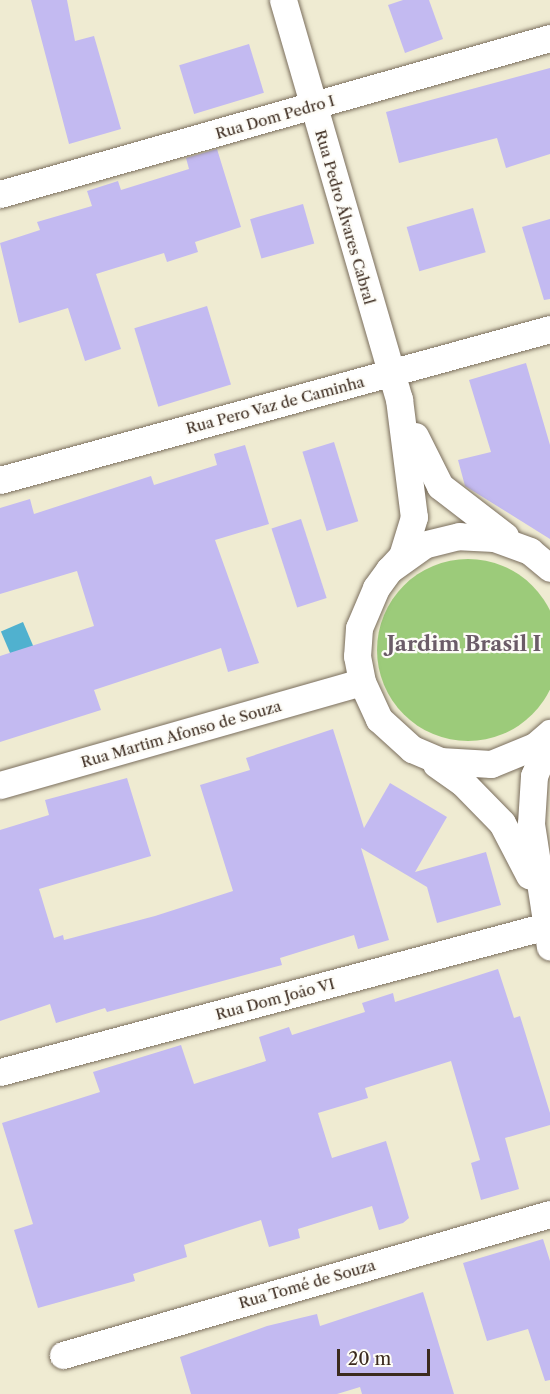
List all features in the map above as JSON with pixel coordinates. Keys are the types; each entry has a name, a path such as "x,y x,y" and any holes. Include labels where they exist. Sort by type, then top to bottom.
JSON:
{"street":[{"name":"Rua Pedro Álvares Cabral","path":"283,0 399,399 414,517 402,556 389,570 359,628 362,682"},
{"name":"Rua Dom Pedro I","path":"0,194 550,38"},
{"name":"Rua Pero Vaz de Caminha","path":"0,480 550,329"},
{"name":"Rua Pedro Álvares Cabral","path":"399,399 440,486 464,509 540,560"},
{"path":"389,570 424,546 459,536 494,538 540,560"},
{"path":"362,682 379,719 412,749 462,782 502,823 546,926"},
{"name":"Rua Martim Afonso de Souza","path":"0,785 362,682"},
{"path":"412,749 440,761 491,764 528,750 550,735"},
{"path":"546,926 531,797 550,735"},
{"name":"Rua Dom Joåo VI","path":"0,1072 546,926"},
{"name":"Rua Tomé de Souza","path":"63,1355 550,1214"}],"green space":[{"path":"468,559 503,566 519,574 532,586 544,599 552,615 559,650 552,685 544,701 532,714 519,726 503,734 468,741 433,734 417,726 404,714 392,701 384,685 377,650 384,615 392,599 404,586 417,574 433,566"}],"water":[{"path":"23,622 39,659 17,668 1,631"}],"building":[{"path":"31,0 67,0 75,41 94,36 121,129 69,144"},
{"path":"403,0 429,0 443,39 405,53 388,5"},
{"path":"249,44 264,93 194,114 179,65"},
{"path":"550,68 550,154 506,168 497,138 399,163 386,112"},
{"path":"217,149 241,227 195,242 198,252 167,262 164,253 96,274 121,349 85,361 68,308 19,323 0,243 40,230 37,222 92,206 87,191 118,181 121,190 189,169 186,158"},
{"path":"303,204 314,243 261,259 250,219"},
{"path":"473,208 486,252 419,271 407,227"},
{"path":"550,219 550,299 544,300 522,227"},
{"path":"207,306 231,384 158,407 134,328"},
{"path":"526,363 550,445 550,539 465,486 458,460 491,452 469,380"},
{"path":"334,442 358,521 327,531 302,452"},
{"path":"245,445 269,524 215,540 259,663 228,672 221,648 94,690 101,710 0,742 0,656 94,626 77,571 0,594 0,508 30,499 34,514 151,476 154,485 217,465 214,454"},
{"path":"301,519 327,598 297,608 272,529"},
{"path":"333,729 364,828 390,783 447,817 415,872 486,852 501,905 437,923 427,887 361,848 389,940 358,949 354,935 280,958 282,965 107,1012 105,1008 56,1023 50,1004 0,1021 0,830 49,815 45,800 127,778 151,856 39,889 54,938 63,935 64,940 155,916 233,891 200,785 250,770 246,758"},
{"path":"498,969 514,1018 520,1016 550,1113 550,1125 505,1138 519,1189 481,1200 471,1163 480,1160 451,1061 365,1088 368,1098 318,1113 332,1158 386,1141 409,1218 403,1223 379,1230 372,1206 298,1229 300,1238 269,1247 261,1220 184,1245 187,1257 133,1274 135,1281 38,1308 14,1230 33,1224 2,1123 100,1092 93,1072 181,1045 194,1084 266,1061 259,1037 289,1027 292,1035 365,1012 362,1003 393,993 395,1002"},
{"path":"543,1239 550,1261 550,1380 545,1381 528,1329 487,1341 463,1263"},
{"path":"423,1292 454,1394 362,1394 360,1387 337,1394 191,1394 180,1357 267,1326 317,1314 320,1326"}],"district":[{"name":"Jardim Brasil I","path":"464,644"}]}
